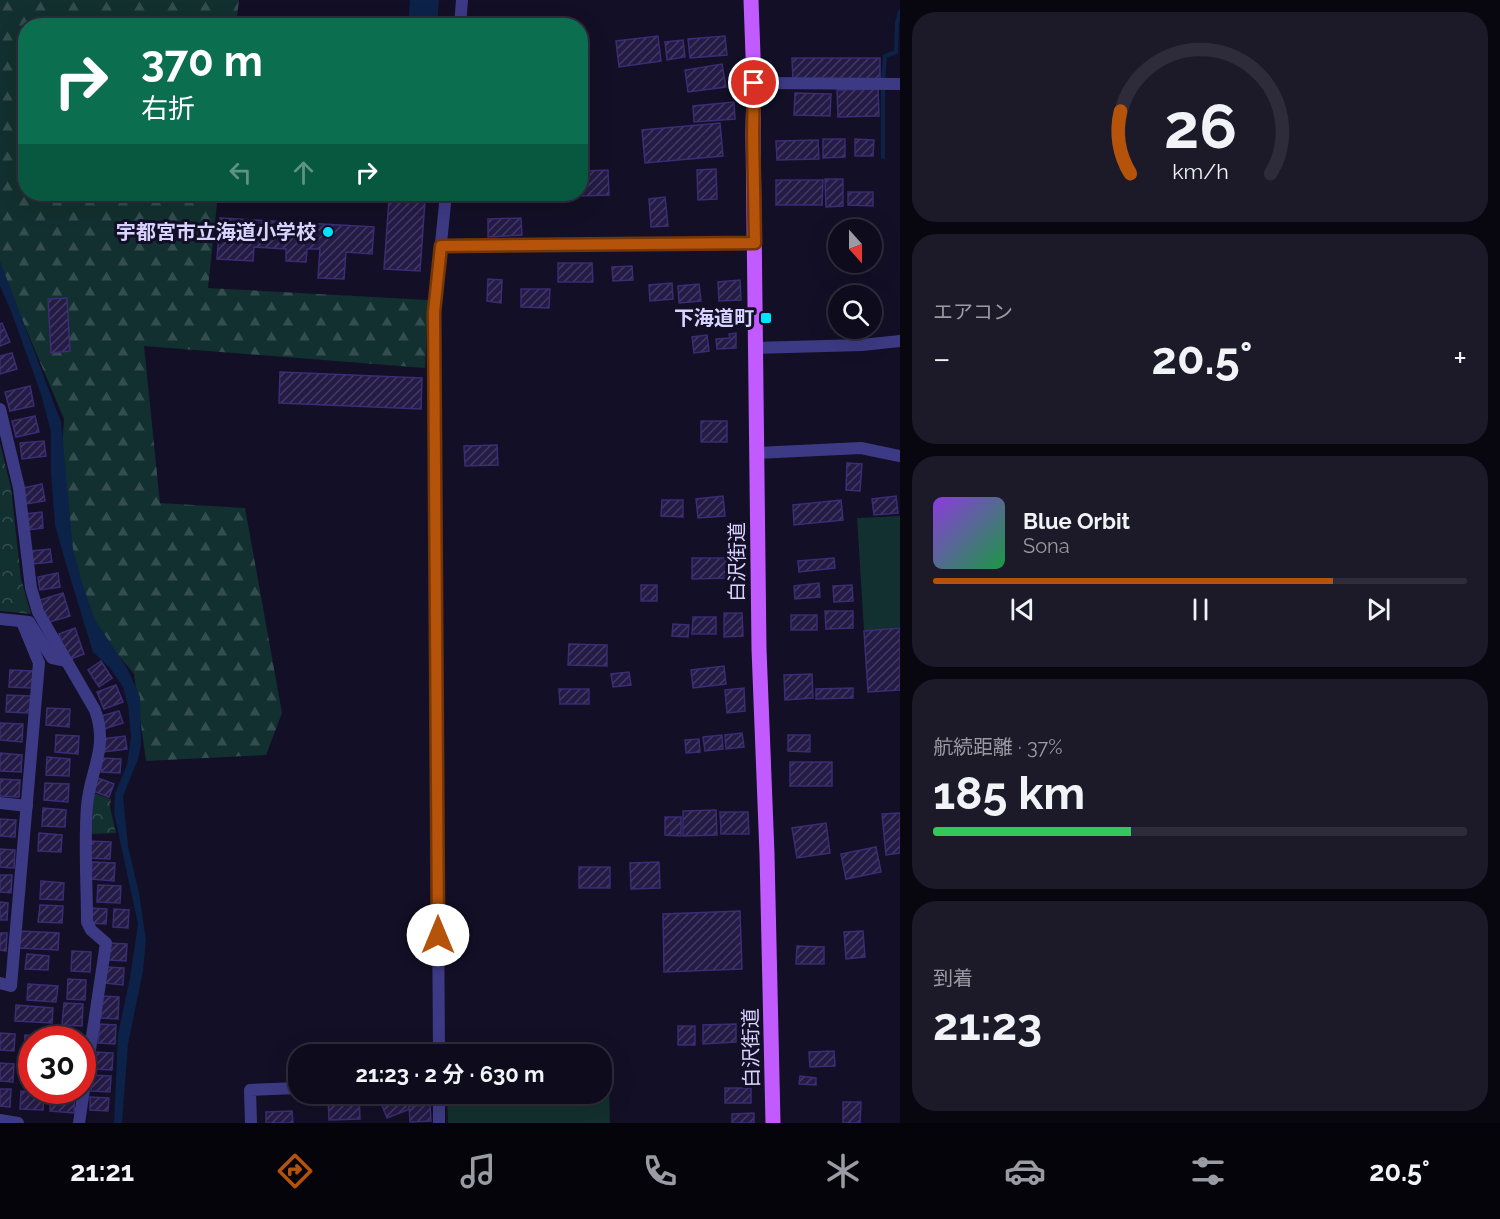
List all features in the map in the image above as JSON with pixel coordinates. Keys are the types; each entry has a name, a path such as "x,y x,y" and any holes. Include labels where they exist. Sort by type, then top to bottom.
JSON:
{"main road":[{"name":"白沢街道","path":"751,0 754,83 759,649 767,854 773,1123"}],"street":[{"path":"461,18 462,0"},
{"path":"754,83 900,84"},
{"path":"439,1044 434,312 445,201"},
{"path":"441,246 755,243"},
{"path":"756,348 862,345 900,341"},
{"path":"0,409 19,488 31,588 38,612 95,710 101,726 100,744 87,804 87,922 91,930 106,943 79,1123"},
{"path":"757,453 861,448 900,456"},
{"path":"0,619 29,622 52,658 67,661"},
{"path":"0,983 11,986 39,663 22,622"},
{"path":"0,803 27,806"},
{"path":"251,1123 250,1090 288,1088"},
{"path":"439,1104 439,1123"},
{"path":"0,1120 18,1123"}],"green space":[{"path":"0,0 239,0 237,18 18,18 18,201 217,201 208,288 428,300 425,368 144,346 160,503 245,508 282,713 266,755 146,761 134,674 84,614 59,495 64,419 0,267"},
{"path":"0,443 11,488 21,579 31,614 0,611"},
{"path":"900,516 900,627 864,631 857,518"},
{"path":"93,793 111,799 110,807 116,833 92,834"},
{"path":"447,1104 609,1104 610,1123 448,1123"}],"water":[{"path":"410,0 439,0 438,18 409,18"},
{"path":"0,261 61,422 73,549 82,583 95,620 127,668 140,697 141,745 138,759 123,796 128,846 139,893 146,940 143,971 128,1044 122,1123 114,1123 118,1034 138,924 114,813 115,793 127,765 131,737 128,705 123,687 111,669 93,652 66,564 55,525 51,474 51,432 41,394 0,286"}],"building":[{"path":"658,36 661,61 619,67 616,41"},
{"path":"725,36 727,55 690,58 688,39"},
{"path":"683,40 685,57 667,60 665,42"},
{"path":"792,58 880,58 880,80 793,80"},
{"path":"722,64 726,87 688,92 685,70"},
{"path":"878,89 879,116 838,117 837,90"},
{"path":"795,93 831,94 830,116 794,115"},
{"path":"734,102 735,119 694,122 693,106"},
{"path":"720,123 723,156 645,163 642,130"},
{"path":"823,139 845,139 845,157 823,158"},
{"path":"855,139 874,140 873,156 855,156"},
{"path":"818,140 819,159 777,160 776,141"},
{"path":"716,169 717,199 698,200 697,170"},
{"path":"608,170 609,195 588,196 588,171"},
{"path":"825,179 843,179 843,206 826,207"},
{"path":"776,180 823,180 822,205 776,205"},
{"path":"848,192 873,192 873,206 848,205"},
{"path":"665,197 668,226 651,227 649,199"},
{"path":"389,201 425,201 420,271 384,269"},
{"path":"220,218 374,227 372,254 346,252 344,279 318,278 320,249 307,249 306,262 286,261 286,249 254,247 253,261 217,259"},
{"path":"521,218 522,235 488,237 488,219"},
{"path":"558,263 592,263 593,282 558,282"},
{"path":"632,266 633,280 613,281 612,267"},
{"path":"488,279 502,280 501,303 487,301"},
{"path":"740,280 741,300 719,301 718,282"},
{"path":"672,283 673,299 650,301 649,285"},
{"path":"699,284 701,301 679,303 678,286"},
{"path":"521,289 550,289 549,308 521,307"},
{"path":"67,298 70,351 51,353 48,299"},
{"path":"2,323 10,342 0,346 0,324"},
{"path":"736,333 736,348 717,349 716,339 730,338 729,334"},
{"path":"707,335 709,351 694,353 692,337"},
{"path":"12,353 17,369 0,374 0,356"},
{"path":"280,372 422,378 421,409 279,403"},
{"path":"30,386 34,406 10,411 5,392"},
{"path":"35,416 39,432 16,437 12,421"},
{"path":"701,421 727,421 727,442 701,442"},
{"path":"44,441 46,456 22,459 20,443"},
{"path":"497,445 498,465 465,466 464,446"},
{"path":"847,463 862,464 860,491 846,490"},
{"path":"42,484 45,501 26,504 23,488"},
{"path":"723,496 725,516 698,518 696,499"},
{"path":"896,496 898,513 874,515 872,499"},
{"path":"662,500 683,500 683,517 661,516"},
{"path":"841,500 843,520 794,525 793,505"},
{"path":"42,512 43,528 27,530 25,514"},
{"path":"50,549 52,562 32,564 31,551"},
{"path":"692,558 726,558 726,578 692,579"},
{"path":"834,558 835,568 799,572 798,561"},
{"path":"58,573 60,587 40,590 38,577"},
{"path":"819,583 820,597 795,599 794,586"},
{"path":"641,585 657,585 657,601 641,601"},
{"path":"852,585 853,601 834,602 833,586"},
{"path":"63,593 70,616 46,623 40,600"},
{"path":"825,611 853,611 853,628 826,629"},
{"path":"724,613 742,613 743,636 724,637"},
{"path":"791,615 817,615 817,630 791,630"},
{"path":"693,617 716,617 716,634 692,634"},
{"path":"673,624 689,625 688,637 672,636"},
{"path":"75,628 84,654 68,660 59,634"},
{"path":"900,628 900,690 868,692 864,631"},
{"path":"569,644 607,645 607,666 568,665"},
{"path":"101,661 112,678 99,687 88,670"},
{"path":"724,666 726,684 693,688 691,670"},
{"path":"10,670 34,671 32,688 9,687"},
{"path":"629,672 631,685 613,687 611,674"},
{"path":"812,674 813,698 785,700 784,675"},
{"path":"116,685 123,702 104,709 97,692"},
{"path":"744,688 745,711 727,713 725,690"},
{"path":"853,688 853,698 816,699 816,689"},
{"path":"559,689 589,689 589,704 560,704"},
{"path":"7,695 31,696 30,713 6,712"},
{"path":"47,708 70,709 69,727 46,725"},
{"path":"119,711 123,723 104,729 101,716"},
{"path":"0,723 23,724 22,742 0,740"},
{"path":"742,733 744,747 726,749 725,735"},
{"path":"56,735 79,736 78,754 55,752"},
{"path":"722,735 723,749 705,751 703,737"},
{"path":"788,735 810,735 810,752 788,751"},
{"path":"125,736 127,749 103,752 102,739"},
{"path":"699,739 700,752 686,753 685,740"},
{"path":"0,753 22,755 21,772 0,771"},
{"path":"47,757 70,759 69,776 46,775"},
{"path":"102,758 121,759 120,773 101,772"},
{"path":"790,762 832,762 832,786 790,786"},
{"path":"98,778 114,784 109,797 93,791"},
{"path":"0,779 20,780 19,797 0,796"},
{"path":"45,783 69,784 68,802 44,800"},
{"path":"43,808 66,810 65,827 42,826"},
{"path":"716,810 717,835 683,836 683,811"},
{"path":"720,812 748,812 749,834 721,834"},
{"path":"900,813 900,853 886,855 882,814"},
{"path":"665,817 681,817 681,836 665,835"},
{"path":"0,819 16,820 15,837 0,836"},
{"path":"826,823 830,853 797,858 792,828"},
{"path":"39,833 62,835 61,852 38,851"},
{"path":"88,841 111,842 110,859 87,858"},
{"path":"876,847 881,872 846,879 841,854"},
{"path":"0,849 15,850 14,868 0,867"},
{"path":"92,862 115,863 114,881 91,879"},
{"path":"659,862 660,888 631,889 630,863"},
{"path":"579,867 610,867 610,888 579,888"},
{"path":"0,875 12,875 11,893 0,892"},
{"path":"41,881 64,883 63,900 40,899"},
{"path":"98,885 121,886 120,903 97,902"},
{"path":"0,902 8,903 7,920 0,920"},
{"path":"40,905 63,906 62,923 38,922"},
{"path":"90,908 107,909 106,924 89,923"},
{"path":"114,909 129,910 128,928 113,927"},
{"path":"740,911 742,969 664,972 663,914"},
{"path":"21,931 59,933 58,950 19,948"},
{"path":"863,931 865,957 846,959 844,932"},
{"path":"0,933 7,933 6,951 0,950"},
{"path":"109,943 127,944 126,961 108,960"},
{"path":"797,946 824,947 824,964 796,964"},
{"path":"72,951 91,952 90,972 71,971"},
{"path":"27,954 49,956 48,970 25,969"},
{"path":"106,967 124,968 123,985 105,983"},
{"path":"68,979 86,980 85,1000 67,999"},
{"path":"28,984 58,986 56,1002 27,1000"},
{"path":"102,996 119,997 118,1019 101,1018"},
{"path":"64,1003 83,1004 82,1026 62,1025"},
{"path":"16,1005 53,1008 52,1023 15,1021"},
{"path":"100,1024 116,1025 115,1044 98,1043"},
{"path":"736,1024 736,1042 703,1044 703,1025"},
{"path":"678,1026 695,1026 695,1045 678,1045"},
{"path":"0,1033 15,1034 14,1051 0,1050"},
{"path":"834,1051 835,1066 810,1067 809,1052"},
{"path":"96,1052 113,1053 112,1070 96,1069"},
{"path":"0,1063 14,1064 13,1082 0,1081"},
{"path":"96,1075 111,1076 110,1092 96,1091"},
{"path":"800,1076 816,1078 816,1085 799,1084"},
{"path":"725,1088 751,1088 751,1103 725,1103"},
{"path":"0,1089 11,1089 10,1107 0,1106"},
{"path":"96,1097 109,1098 108,1111 90,1110 90,1104 96,1104"},
{"path":"843,1102 861,1102 860,1123 843,1123"},
{"path":"20,1104 43,1104 43,1110 20,1109"},
{"path":"50,1104 74,1104 74,1113 50,1111"},
{"path":"328,1104 359,1104 360,1119 329,1120"},
{"path":"381,1104 408,1104 410,1109 387,1118"},
{"path":"430,1105 431,1121 410,1122 409,1106"},
{"path":"292,1111 293,1123 266,1123 266,1112"},
{"path":"754,1113 754,1123 732,1123 732,1114"}],"waterway":[{"path":"883,81 885,56 896,52 897,23 900,12"},
{"path":"883,87 883,157"}],"place":[{"name":"宇都宮市立海道小学校","path":"328,232"},
{"name":"下海道町","path":"766,318"}],"route":[{"path":"438,935 434,312 441,246 755,243 754,83"}]}
